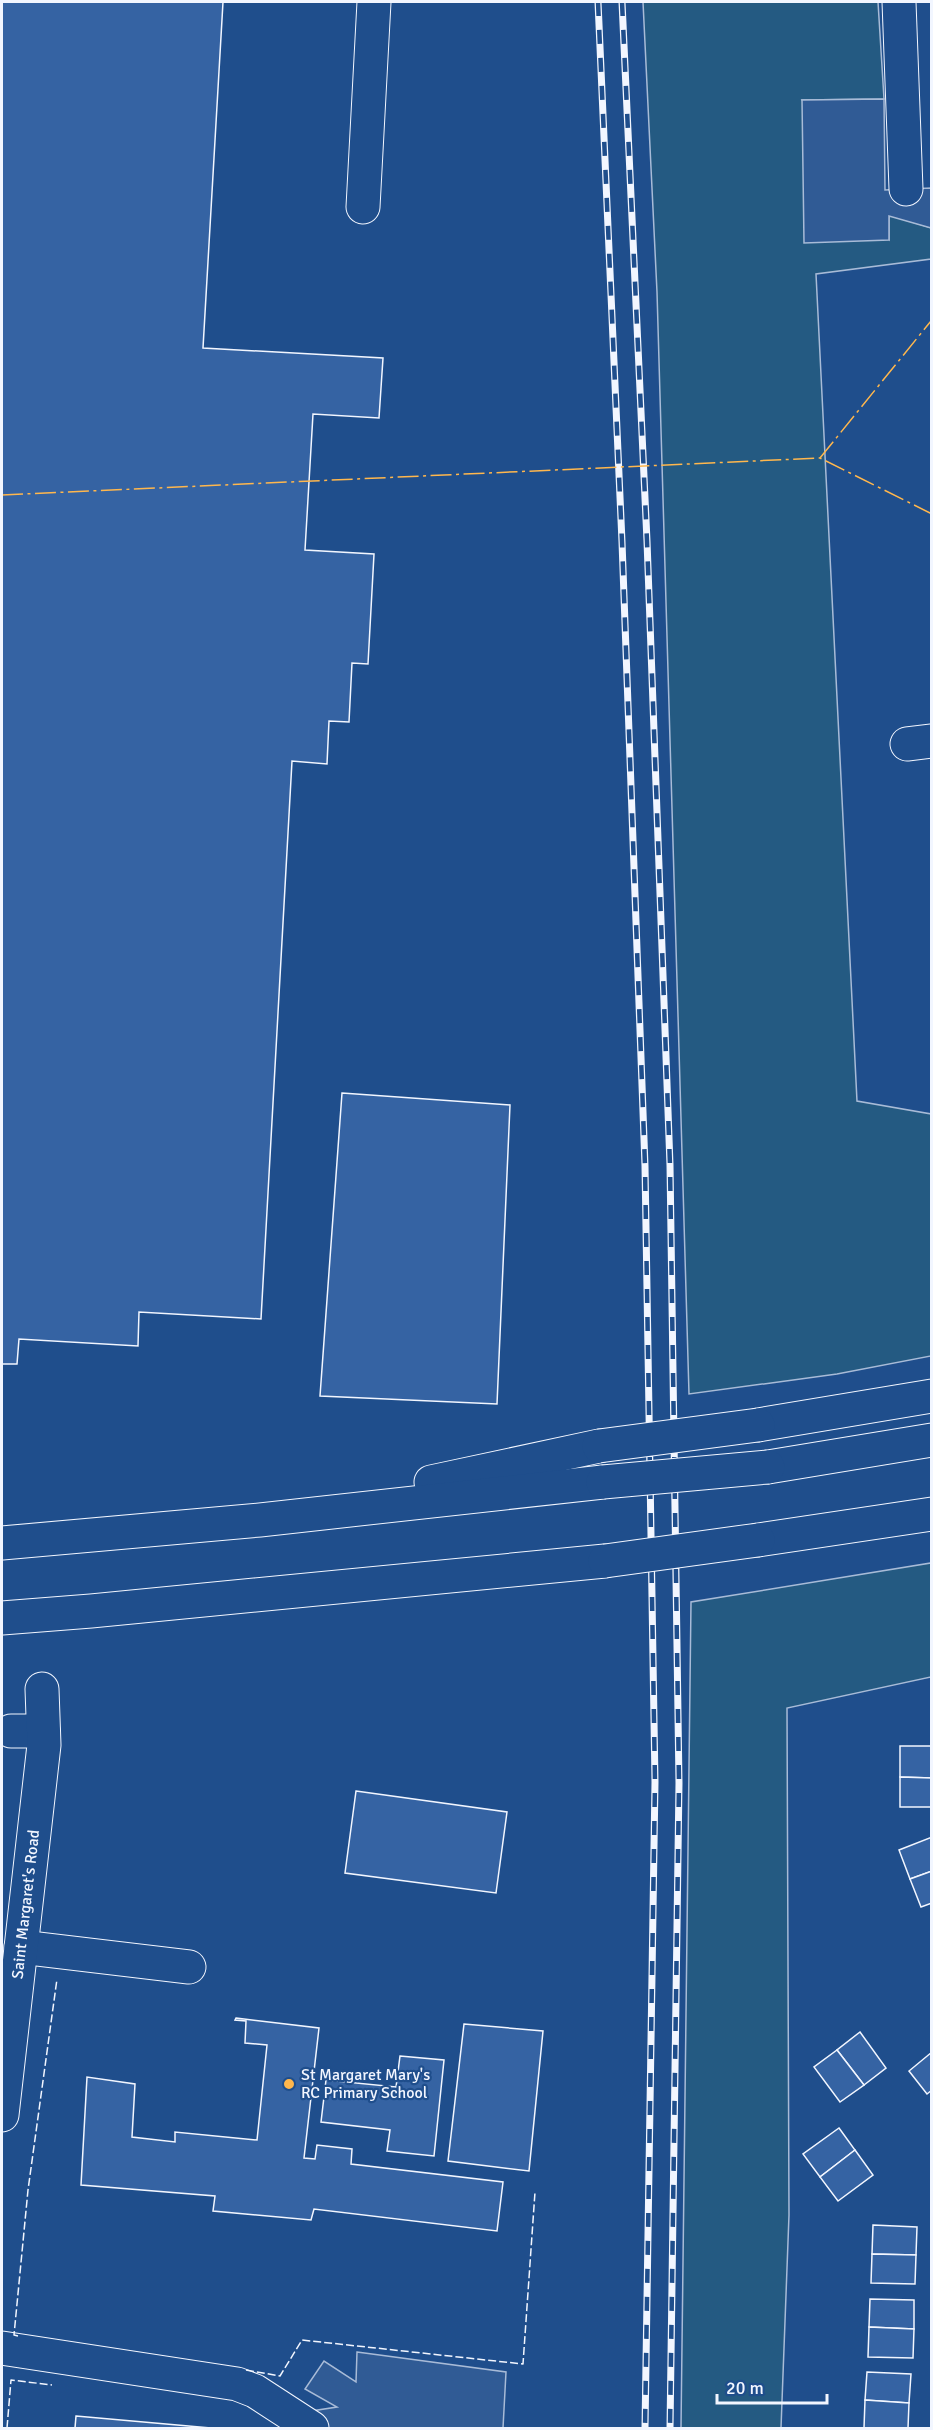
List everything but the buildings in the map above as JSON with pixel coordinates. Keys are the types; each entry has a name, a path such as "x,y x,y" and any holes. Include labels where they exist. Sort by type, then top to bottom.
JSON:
{"main road":[{"path":"363,207 374,2"},
{"path":"899,2 906,189"},
{"path":"260,1520 599,1446 758,1425 932,1396"},
{"path":"2,1544 260,1520 603,1482 768,1467 932,1440"},
{"path":"2,1618 605,1561 932,1514"},
{"name":"Saint Margaret's Road","path":"2,2115 44,1745 42,1689"},
{"path":"11,1731 43,1731"},
{"path":"21,1947 189,1967"},
{"path":"2,2348 237,2384 255,2391 312,2428"}],"shaded area":[{"path":"643,2 878,2 884,99 802,100 889,239 889,215 932,228 931,259 816,274 857,1101 931,1114 931,1356 837,1374 689,1394 657,292"},
{"path":"884,99 885,190 931,188 931,228 889,216 889,240 804,243 802,100"},
{"path":"931,1563 931,1677 787,1708 789,2215 781,2428 681,2428 691,1602"},
{"path":"357,2352 506,2372 503,2428 303,2428 305,2412 337,2407 305,2389 324,2361 356,2382"}],"railway":[{"path":"598,2 622,542 645,1166 655,1782 645,2428"},
{"path":"622,2 647,541 670,1165 679,1783 670,2428"}],"fence":[{"path":"18,2336 14,2335 28,2190 57,1979"},
{"path":"246,2370 280,2376 302,2340 523,2364 535,2192"},
{"path":"7,2428 11,2380 52,2385"}],"power":[{"path":"820,458 931,321"},
{"path":"2,495 820,458 932,514"}],"place":[{"name":"St Margaret Mary's RC Primary School","path":"289,2084"}]}
